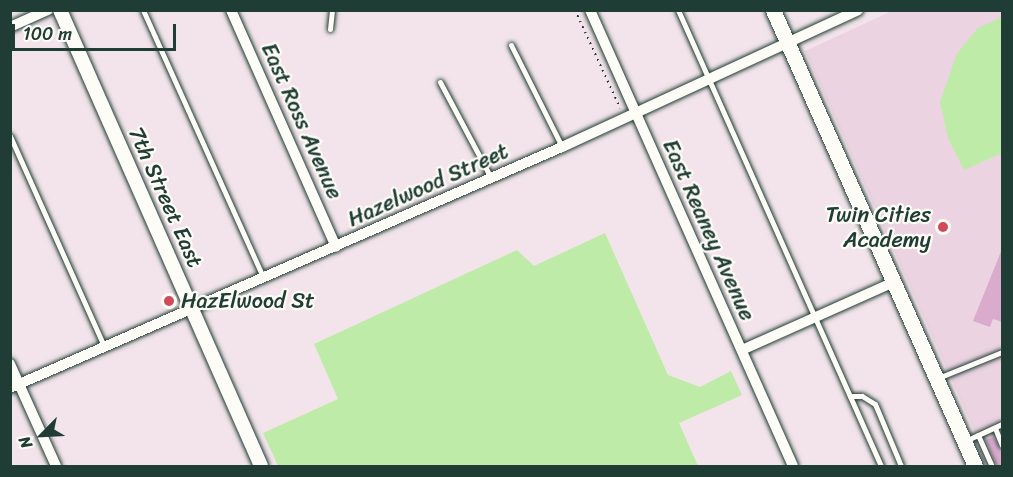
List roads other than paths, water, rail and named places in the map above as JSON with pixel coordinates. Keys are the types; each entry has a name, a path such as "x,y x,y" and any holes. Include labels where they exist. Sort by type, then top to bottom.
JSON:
{"main road":[{"path":"773,10 975,466"}],"street":[{"path":"10,27 48,10"},
{"name":"7th Street East","path":"60,10 261,466"},
{"name":"East Ross Avenue","path":"231,10 336,247"},
{"name":"East Reaney Avenue","path":"590,10 793,466"},
{"name":"Hazelwood Street","path":"15,387 106,350 562,147 858,10"},
{"path":"742,350 894,282"},
{"path":"10,364 15,387 56,466"}],"lane":[{"path":"143,10 264,279"},
{"path":"330,29 332,10"},
{"path":"678,10 881,466"},
{"path":"511,45 562,147"},
{"path":"440,82 491,178"},
{"path":"10,136 106,350"},
{"path":"937,378 1002,352"},
{"path":"850,396 862,396 875,404 900,466"},
{"path":"964,441 1002,424"},
{"path":"995,428 1002,445"},
{"path":"978,435 992,466"}],"place":[{"name":"Twin Cities Academy","path":"943,227"},
{"name":"HazElwood St","path":"169,301"}]}
